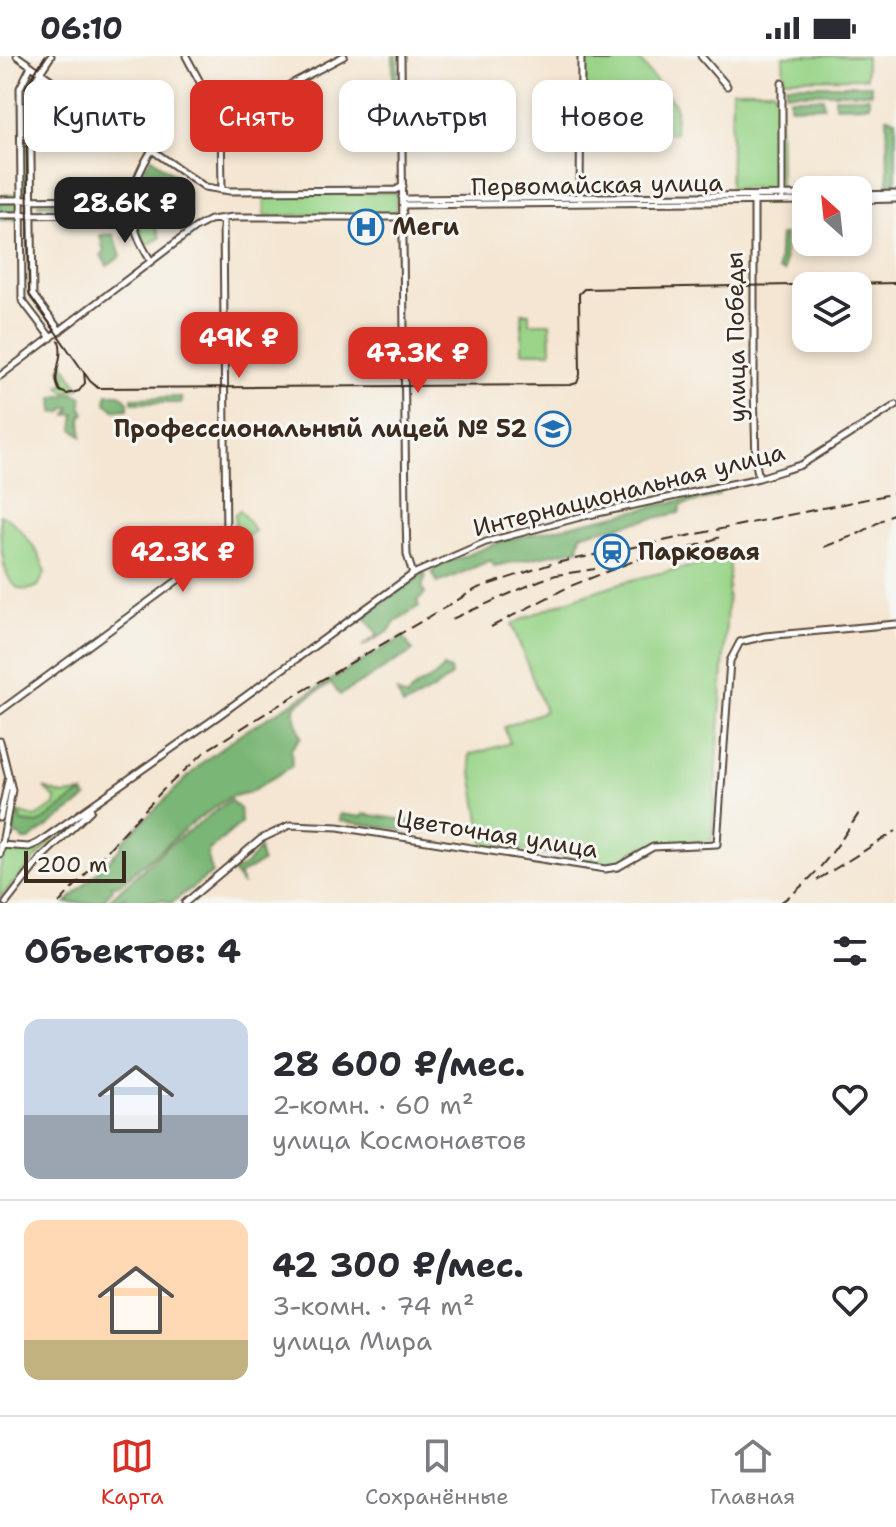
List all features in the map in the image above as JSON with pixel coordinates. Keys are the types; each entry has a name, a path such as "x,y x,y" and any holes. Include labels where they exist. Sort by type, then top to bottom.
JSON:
{"main road":[{"path":"17,56 51,80"},
{"path":"51,56 30,88 33,295 60,331"},
{"path":"186,56 199,80"},
{"path":"299,80 344,56"},
{"path":"401,56 406,517 407,555 413,574"},
{"path":"580,200 581,56"},
{"path":"595,56 607,56"},
{"path":"701,56 727,86"},
{"path":"31,66 20,88 22,300 51,338"},
{"path":"782,83 782,198"},
{"path":"151,152 139,171 131,199 131,214 140,245 151,261"},
{"path":"155,152 205,187 222,190 396,190 403,186"},
{"path":"221,152 222,190"},
{"path":"396,190 403,202"},
{"name":"Первомайская улица","path":"403,202 792,197"},
{"path":"872,197 896,197"},
{"name":"Первомайская улица","path":"782,198 792,199"},
{"path":"0,200 131,199"},
{"name":"улица Победы","path":"754,199 754,385 759,478"},
{"path":"396,217 403,202"},
{"path":"0,215 131,214"},
{"path":"0,376 203,223 223,218 396,217 403,220"},
{"path":"0,711 226,542 223,218"},
{"name":"Интернациональная улица","path":"1,845 29,847 97,803 413,574 486,542 584,516 759,478 801,465 896,405"},
{"name":"Цветочная улица","path":"185,903 261,839 290,825 338,827 605,869 618,867 653,847 717,844 730,661 740,642 765,636 896,624"},
{"path":"0,741 12,801 0,854"},
{"path":"0,818 9,775"},
{"name":"Интернациональная улица","path":"6,903 41,858 97,803"}],"green space":[{"path":"393,56 397,56 398,80 393,80"},
{"path":"623,56 636,56 655,80 585,80 585,61 613,64"},
{"path":"783,56 866,56 866,78 784,79"},
{"path":"30,70 36,76 34,80 25,80"},
{"path":"24,83 24,152 30,152 30,193 23,193"},
{"path":"786,85 871,85 871,93 786,93"},
{"path":"732,90 773,90 779,99 780,187 730,188"},
{"path":"835,97 869,97 869,105 835,106"},
{"path":"790,98 823,98 824,106 790,107"},
{"path":"673,102 676,106 673,133"},
{"path":"887,117 896,119 896,184 888,184"},
{"path":"152,158 176,176 167,193 136,189 141,173"},
{"path":"396,192 396,213 265,216 264,193"},
{"path":"0,195 19,195 19,220 0,220"},
{"path":"125,201 126,205 38,205 38,202"},
{"path":"126,208 126,212 39,212 39,209"},
{"path":"151,217 160,238 146,245 137,223"},
{"path":"113,234 121,256 107,266 101,255 104,252 100,235"},
{"path":"780,235 785,235 784,272 778,270"},
{"path":"522,313 529,313 529,323 550,323 551,352 522,352"},
{"path":"63,363 79,388 65,392 59,386 65,383 65,376 60,370"},
{"path":"72,393 82,397 81,407 85,413 81,417 82,436 73,429 75,414 67,415 71,408 54,413 53,398"},
{"path":"107,394 120,394 128,402 128,409 115,410 106,403"},
{"path":"181,397 182,403 132,403 132,398"},
{"path":"717,492 718,496 682,505 679,513 581,534 578,549 494,566 491,560 438,583 432,572 438,566 503,541"},
{"path":"240,510 255,531 242,540 235,531 235,514"},
{"path":"0,515 21,530 40,558 45,573 38,586 25,590 16,587 9,579 2,553"},
{"path":"730,560 712,840 641,847 612,864 484,844 469,755 510,743 504,727 545,711 512,624 566,601 618,584"},
{"path":"423,574 426,575 422,588 425,594 417,601 419,606 396,621 388,632 362,646 378,635 364,616"},
{"path":"403,637 413,651 340,695 331,683 296,705 294,711 301,737 291,749 292,766 250,792 230,797 195,821 119,885 111,885 113,889 101,903 66,903 203,762 242,733"},
{"path":"443,667 450,670 451,676 403,706 397,692 407,698"},
{"path":"44,788 63,795 82,793 38,824 21,822 20,817 15,816 16,812 35,817 55,805 56,799"},
{"path":"82,793 87,798 29,840 14,835 15,816 20,817 21,822 38,824"},
{"path":"230,800 240,809 241,823 207,852 212,873 171,903 163,900 128,903 124,897 116,903 106,903 166,848"},
{"path":"340,814 427,823 425,833 339,821"},
{"path":"59,831 0,898 0,869 4,850 31,850"},
{"path":"259,849 262,862 239,875 243,886 233,872 247,864"}],"tram line":[{"path":"45,56 26,87 29,294 98,388 570,385 577,383 580,375 579,294 584,289 896,283"},
{"path":"59,341 56,379 60,391 67,394 79,391 85,383 84,372"}],"railway":[{"path":"59,903 163,790 207,750 478,588 551,564 896,493"},
{"path":"824,547 860,533 896,512"},
{"path":"657,560 720,537"},
{"path":"491,627 568,587 662,550"},
{"path":"452,619 541,580 595,569"},
{"path":"780,903 816,872 861,810"},
{"path":"817,880 896,831"}],"place":[{"name":"Меги","path":"366,227"},
{"name":"Профессиональный лицей № 52","path":"553,429"},
{"name":"Парковая","path":"612,552"}]}
